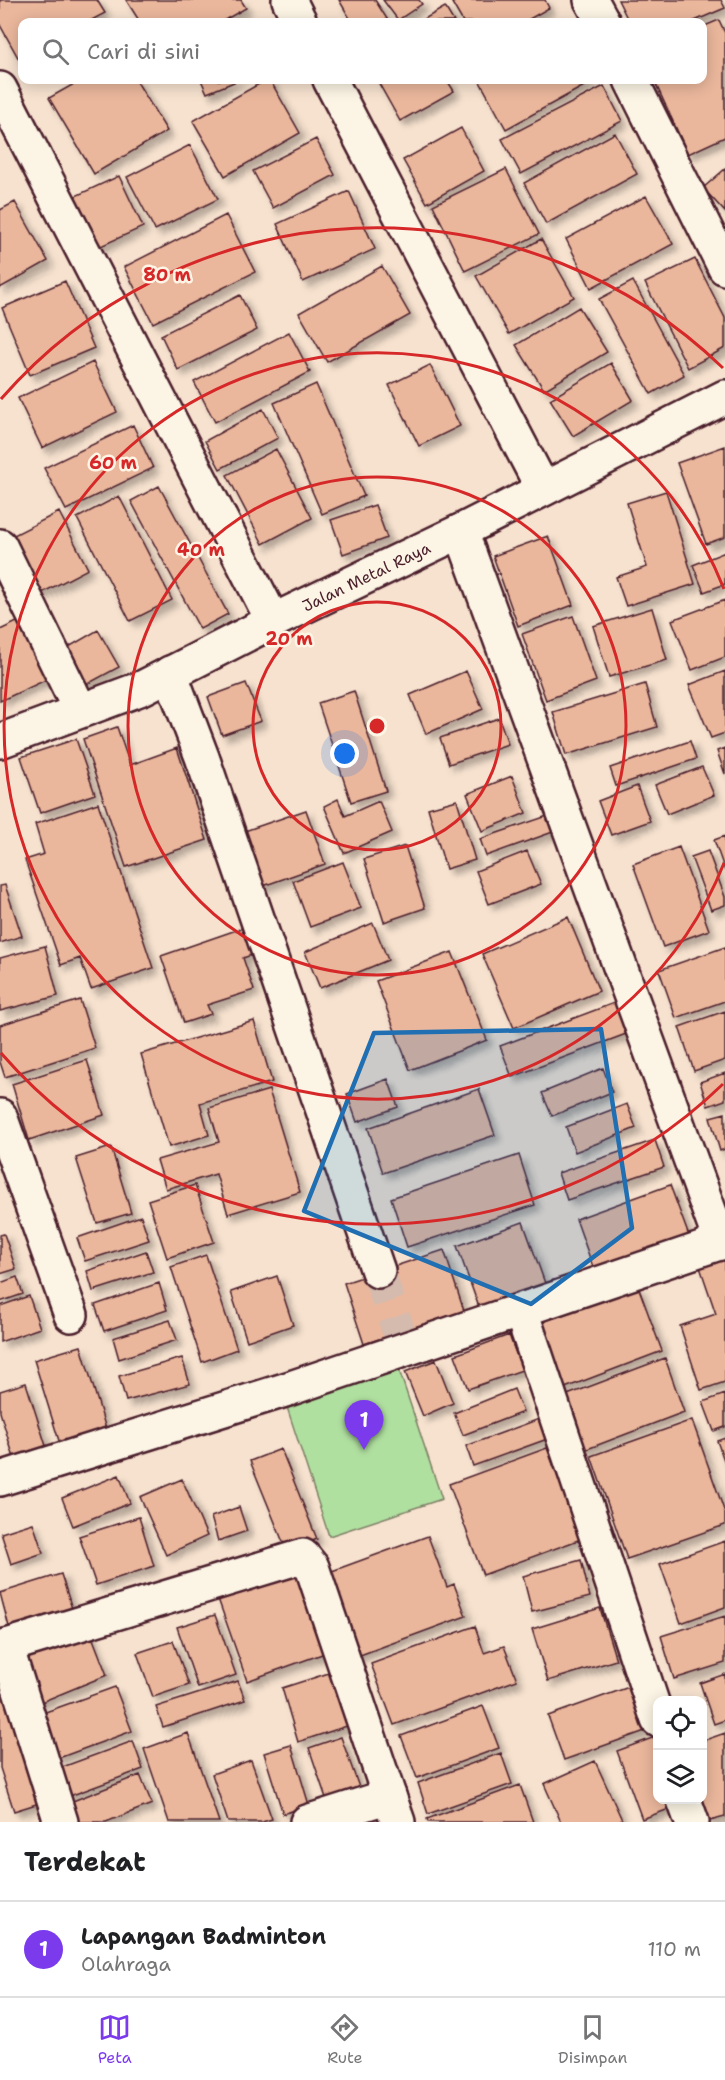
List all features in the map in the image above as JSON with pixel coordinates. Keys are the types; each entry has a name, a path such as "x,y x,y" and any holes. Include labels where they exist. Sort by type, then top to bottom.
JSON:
{"street":[{"path":"288,0 298,18"},
{"path":"591,0 601,18"},
{"path":"332,84 543,489"},
{"path":"633,84 725,268"},
{"path":"0,89 273,621"},
{"name":"Jalan Metal Raya","path":"0,741 142,688 273,621 461,531 725,397"},
{"path":"0,1479 402,1341 520,1311 723,1242 461,531"},
{"path":"0,546 80,710"},
{"path":"170,673 206,768 378,1271"},
{"path":"0,1116 71,1315"},
{"path":"520,1311 653,1708"},
{"path":"61,1822 3,1647 303,1556 312,1567 394,1809 307,1822"},
{"path":"685,1804 692,1822"}],"highlighted area":[{"path":"601,1029 632,1228 531,1304 304,1211 374,1033"}],"green space":[{"path":"397,1364 442,1499 329,1536 285,1401"}],"building":[{"path":"0,0 97,0 105,13 96,18 18,18 18,57 0,25"},
{"path":"126,0 241,0 246,8 228,18 137,18"},
{"path":"339,0 375,0 386,18 350,18"},
{"path":"383,0 419,0 422,4 401,18 396,18"},
{"path":"458,0 545,0 549,8 531,18 461,18 452,3"},
{"path":"618,0 721,0 725,8 701,18 627,18"},
{"path":"445,7 452,18 426,18"},
{"path":"719,20 725,33 725,137 688,154 656,84 707,84 707,25"},
{"path":"74,84 138,84 167,131 94,174 49,98"},
{"path":"203,84 229,84 207,93"},
{"path":"259,84 272,84 300,133 225,176 193,121"},
{"path":"379,84 450,84 454,91 400,121"},
{"path":"481,84 588,84 506,129"},
{"path":"604,86 622,121 521,174 502,139"},
{"path":"461,128 484,171 427,203 403,160"},
{"path":"615,133 637,174 546,224 524,183"},
{"path":"316,139 335,175 273,208 253,171"},
{"path":"190,145 218,199 155,230 127,177"},
{"path":"506,169 539,234 465,271 433,205"},
{"path":"725,169 725,212 703,188"},
{"path":"119,176 143,227 92,250 69,199"},
{"path":"349,191 375,249 303,282 277,224"},
{"path":"646,196 673,244 591,288 566,239"},
{"path":"15,202 48,261 0,288 0,210"},
{"path":"226,215 255,272 153,323 124,267"},
{"path":"541,239 574,297 509,334 476,276"},
{"path":"695,259 725,318 725,348 688,368 645,283"},
{"path":"382,266 410,315 327,362 299,313"},
{"path":"65,281 94,348 30,375 2,308"},
{"path":"633,281 684,375 651,394 599,299"},
{"path":"240,295 257,330 178,370 161,335"},
{"path":"579,307 607,352 544,390 516,345"},
{"path":"289,332 310,372 215,422 194,382"},
{"path":"93,362 117,412 42,448 18,398"},
{"path":"611,363 633,400 573,436 550,399"},
{"path":"430,365 460,426 419,446 389,385"},
{"path":"316,384 364,496 322,514 274,403"},
{"path":"263,409 278,438 220,469 205,441"},
{"path":"133,425 153,468 66,510 44,468"},
{"path":"725,446 725,537 706,544 677,463"},
{"path":"276,449 312,518 263,544 227,475"},
{"path":"159,486 228,614 200,629 131,501"},
{"path":"666,491 695,584 626,606 616,577 647,567 627,503"},
{"path":"119,496 172,600 130,621 77,518"},
{"path":"375,505 387,538 343,554 331,520"},
{"path":"59,512 88,569 36,596 6,539"},
{"path":"548,536 573,605 518,626 493,556"},
{"path":"725,552 725,584 704,592 693,565"},
{"path":"725,600 725,657 692,670 672,620"},
{"path":"652,608 667,660 609,677 593,626"},
{"path":"573,616 596,681 546,700 522,634"},
{"path":"21,620 48,679 0,701 0,630"},
{"path":"98,630 119,667 80,688 60,652"},
{"path":"466,671 483,709 426,734 410,695"},
{"path":"725,671 725,733 711,738 689,685"},
{"path":"246,683 261,721 222,735 208,697"},
{"path":"645,684 657,727 566,755 553,712"},
{"path":"354,691 386,791 351,802 318,703"},
{"path":"499,718 508,744 449,764 440,738"},
{"path":"117,727 130,765 177,748 207,840 126,867 83,739"},
{"path":"76,739 95,794 40,813 21,757"},
{"path":"690,741 696,759 616,786 610,768"},
{"path":"725,748 725,774 717,751"},
{"path":"702,767 714,795 667,814 655,785"},
{"path":"512,776 526,813 482,831 467,794"},
{"path":"637,786 650,821 611,835 598,801"},
{"path":"338,799 345,816 379,801 392,832 344,853 324,806"},
{"path":"457,800 475,860 446,869 428,808"},
{"path":"98,803 153,968 91,989 80,958 61,965 25,860 44,854 35,824"},
{"path":"306,810 325,864 252,890 233,835"},
{"path":"559,812 564,828 486,856 480,839"},
{"path":"725,836 725,871 714,840"},
{"path":"405,846 425,908 384,922 364,859"},
{"path":"679,847 709,930 663,947 633,864"},
{"path":"527,851 541,884 489,904 476,871"},
{"path":"708,851 725,897 725,905 711,910 691,857"},
{"path":"343,862 361,908 310,927 293,881"},
{"path":"5,885 22,936 0,943 0,886"},
{"path":"568,917 599,991 514,1028 482,954"},
{"path":"373,923 388,960 320,988 305,952"},
{"path":"251,925 260,952 243,958 254,990 207,1005 211,1014 184,1023 161,956"},
{"path":"45,946 58,996 0,1011 0,958"},
{"path":"725,947 725,1001 676,1018 659,970"},
{"path":"452,952 487,1040 410,1070 376,981"},
{"path":"80,1000 95,1048 5,1077 0,1062 0,1025"},
{"path":"622,1000 634,1031 512,1077 500,1046"},
{"path":"725,1011 725,1060 694,1071 679,1027"},
{"path":"254,1021 272,1082 200,1103 209,1135 169,1147 141,1054"},
{"path":"87,1060 104,1115 29,1140 12,1084"},
{"path":"603,1068 612,1092 552,1116 542,1093"},
{"path":"725,1073 725,1100 708,1106 700,1082"},
{"path":"388,1079 398,1107 357,1122 347,1094"},
{"path":"479,1089 495,1135 383,1173 368,1128"},
{"path":"269,1090 300,1192 228,1214 216,1174 166,1189 157,1160 219,1142 209,1108"},
{"path":"627,1104 636,1128 575,1152 566,1127"},
{"path":"725,1113 725,1149 720,1151 710,1117"},
{"path":"655,1140 664,1167 567,1200 558,1173"},
{"path":"111,1147 131,1213 97,1223 76,1158"},
{"path":"519,1155 535,1205 407,1247 391,1198"},
{"path":"195,1185 214,1242 167,1258 148,1200"},
{"path":"670,1185 693,1247 598,1281 576,1219"},
{"path":"141,1216 149,1240 85,1261 77,1238"},
{"path":"523,1222 546,1286 480,1310 457,1246"},
{"path":"4,1234 16,1269 0,1274 0,1235"},
{"path":"444,1250 464,1311 364,1344 344,1283"},
{"path":"146,1251 153,1272 93,1291 87,1271"},
{"path":"206,1255 237,1349 202,1362 171,1267"},
{"path":"725,1259 725,1382 701,1390 680,1326 716,1314 700,1267"},
{"path":"277,1276 293,1325 247,1341 231,1292"},
{"path":"17,1277 23,1294 0,1302 0,1283"},
{"path":"159,1283 167,1310 104,1331 95,1305"},
{"path":"638,1286 662,1351 557,1391 532,1326"},
{"path":"29,1296 40,1328 0,1342 0,1306"},
{"path":"170,1320 177,1340 119,1359 113,1338"},
{"path":"509,1335 522,1370 468,1389 455,1355"},
{"path":"81,1346 106,1429 60,1444 34,1360"},
{"path":"182,1358 190,1384 126,1401 119,1376"},
{"path":"665,1358 684,1412 582,1451 562,1397"},
{"path":"436,1360 453,1403 423,1416 405,1372"},
{"path":"26,1383 47,1449 14,1458 0,1412 0,1391"},
{"path":"514,1389 523,1412 463,1435 454,1413"},
{"path":"725,1394 725,1427 714,1431 703,1402"},
{"path":"542,1418 550,1438 473,1466 466,1446"},
{"path":"692,1420 725,1513 725,1525 627,1559 591,1456"},
{"path":"725,1438 725,1463 717,1441"},
{"path":"547,1448 581,1539 483,1575 449,1484"},
{"path":"281,1449 317,1539 287,1552 250,1461"},
{"path":"119,1475 130,1503 73,1526 62,1498"},
{"path":"182,1479 207,1536 166,1555 140,1497"},
{"path":"239,1507 247,1531 218,1541 211,1517"},
{"path":"139,1517 154,1566 96,1585 79,1536"},
{"path":"33,1523 43,1553 11,1564 1,1533"},
{"path":"428,1536 447,1587 454,1584 466,1616 352,1658 321,1575"},
{"path":"725,1541 725,1607 681,1623 660,1564"},
{"path":"581,1560 590,1597 532,1612 523,1576"},
{"path":"295,1566 325,1653 247,1681 216,1593"},
{"path":"61,1574 75,1618 12,1638 0,1593"},
{"path":"600,1608 616,1660 548,1681 532,1629"},
{"path":"215,1615 236,1675 198,1688 177,1627"},
{"path":"725,1616 725,1663 674,1679 661,1636"},
{"path":"88,1626 107,1675 34,1705 14,1655"},
{"path":"475,1626 484,1653 504,1646 517,1680 394,1725 371,1664"},
{"path":"173,1641 189,1685 153,1697 137,1653"},
{"path":"0,1669 49,1800 14,1811 0,1768"},
{"path":"332,1672 350,1725 298,1742 282,1688"},
{"path":"725,1674 725,1720 714,1724 707,1704 707,1696 704,1696 700,1683"},
{"path":"238,1681 245,1700 163,1727 156,1707"},
{"path":"115,1687 132,1731 56,1759 40,1714"},
{"path":"629,1687 645,1731 564,1760 548,1716"},
{"path":"483,1706 499,1748 417,1778 401,1736"},
{"path":"188,1733 219,1822 169,1822 144,1749"},
{"path":"725,1733 725,1817 706,1822 699,1804 707,1804 707,1739"},
{"path":"341,1737 360,1790 327,1801 309,1748"},
{"path":"653,1738 653,1804 680,1805 642,1819 617,1751"},
{"path":"133,1741 143,1769 67,1797 57,1769"},
{"path":"291,1745 309,1805 283,1814 264,1753"},
{"path":"501,1753 512,1784 428,1814 418,1783"},
{"path":"251,1760 272,1819 262,1822 228,1822 212,1774"},
{"path":"595,1761 623,1822 561,1822 544,1784"},
{"path":"140,1775 152,1804 106,1822 72,1822 65,1804"},
{"path":"520,1785 533,1822 428,1822 427,1819"}],"tunnel":[{"path":"378,1271 399,1332"}],"place":[{"name":"Lapangan Badminton","path":"364,1450"}]}
